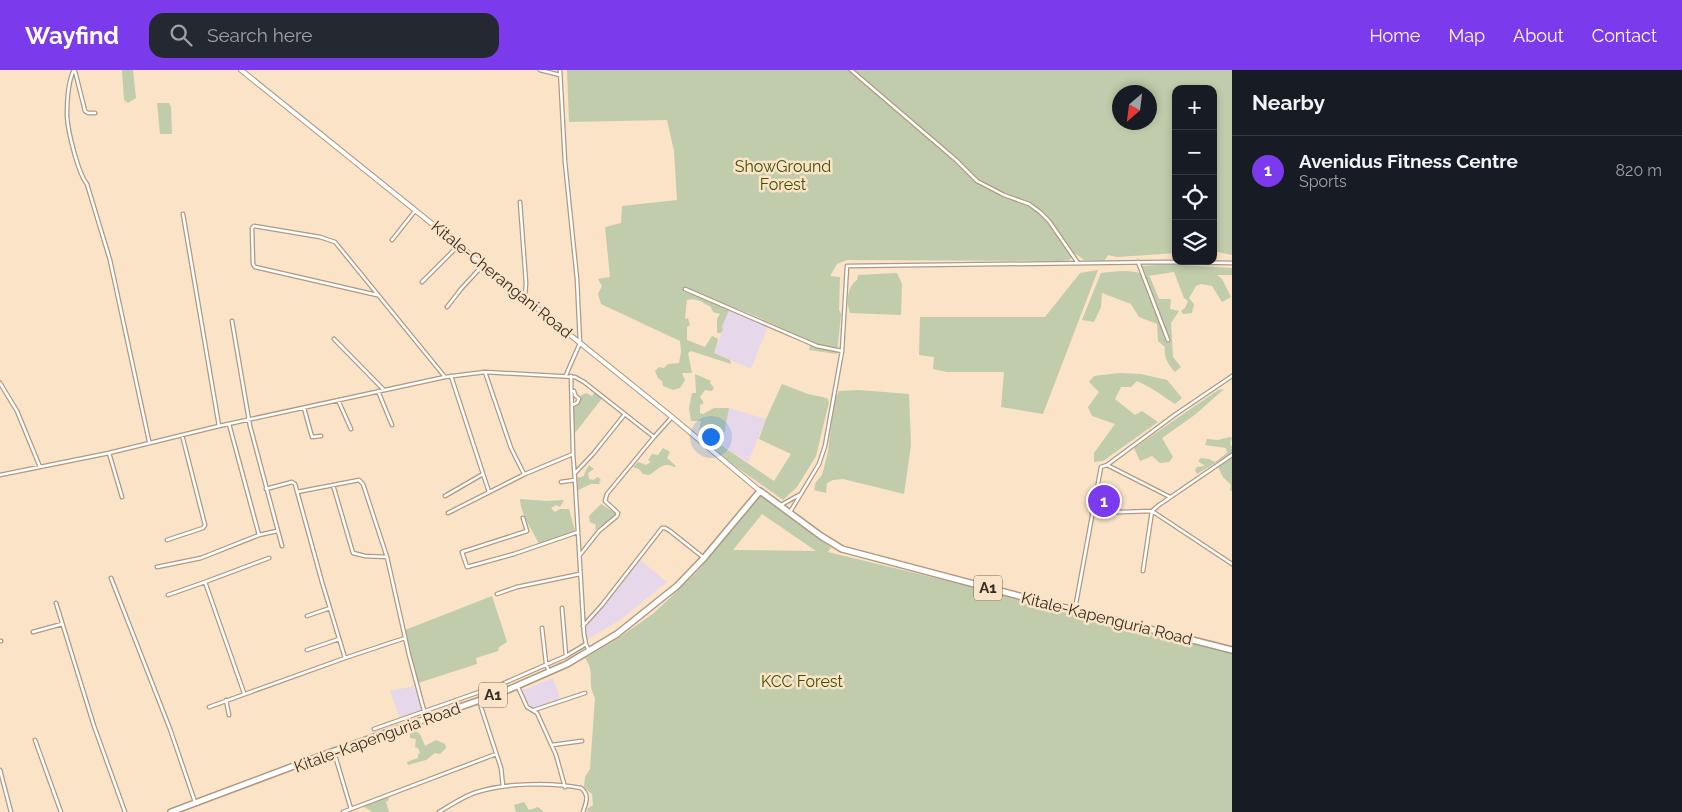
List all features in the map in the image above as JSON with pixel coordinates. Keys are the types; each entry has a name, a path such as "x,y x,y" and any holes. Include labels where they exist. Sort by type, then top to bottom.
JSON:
{"highway":[{"name":"Kitale-Kapenguria Road","path":"171,812 334,751 426,720 549,672 617,634 677,586 704,558 760,490 821,536 842,549 1232,650"}],"main road":[{"name":"Kitale-Cherangani Road","path":"241,70 760,490"}],"street":[{"path":"74,70 85,111 95,113"},
{"path":"74,70 68,98 67,118 80,173 87,184 110,260 149,442"},
{"path":"540,70 560,75"},
{"path":"560,70 565,162 577,279 580,343 566,375"},
{"path":"852,70 949,154 977,181 1004,195 1029,204 1040,212 1049,221 1078,263"},
{"path":"520,202 526,283 525,298"},
{"path":"392,240 416,210"},
{"path":"183,214 219,426"},
{"path":"377,295 255,267 252,264 252,228 254,226 332,240 445,377"},
{"path":"422,282 459,245"},
{"path":"1138,262 1168,340"},
{"path":"790,512 819,464 825,446 842,351 847,266 1138,262 1232,263"},
{"path":"447,307 483,265"},
{"path":"685,289 816,346 842,351"},
{"path":"232,321 249,420 282,546"},
{"path":"334,339 384,390"},
{"path":"485,372 511,448 524,474"},
{"path":"0,474 109,452 378,391 445,377 485,372 571,376 584,382 654,436"},
{"path":"452,376 489,492"},
{"path":"571,376 573,454 583,626 589,650"},
{"path":"1075,609 1101,467 1107,465 1176,414 1232,376"},
{"path":"0,382 17,411 40,467"},
{"path":"378,391 392,425"},
{"path":"572,404 577,403 579,399 574,392"},
{"path":"338,400 351,429"},
{"path":"304,408 312,438 321,436"},
{"path":"575,473 625,414"},
{"path":"580,556 599,531 617,516 618,513 606,502 606,497 654,436 672,417"},
{"path":"229,424 259,535"},
{"path":"167,540 203,528 205,525 182,435"},
{"path":"109,452 122,497"},
{"path":"448,514 524,474 573,454"},
{"path":"1143,571 1152,511 1232,455"},
{"path":"1107,465 1170,497"},
{"path":"445,496 483,474"},
{"path":"297,492 359,480 363,484 386,556 426,720"},
{"path":"561,482 575,480"},
{"path":"266,489 292,482 295,484 345,658"},
{"path":"333,485 353,553 365,556 386,556"},
{"path":"781,505 800,494"},
{"path":"1092,513 1152,511 1232,564"},
{"path":"523,518 527,531 462,552 467,567 514,554 578,532"},
{"path":"583,626 602,605 662,528 670,531 704,558"},
{"path":"157,568 201,558 259,535 278,531"},
{"path":"168,595 269,558"},
{"path":"497,594 517,587 580,574"},
{"path":"112,578 170,728 195,802"},
{"path":"205,582 244,694"},
{"path":"56,603 94,726 124,812"},
{"path":"307,616 330,608"},
{"path":"562,608 566,656"},
{"path":"33,632 62,624"},
{"path":"542,628 549,672"},
{"path":"209,706 405,638"},
{"path":"307,650 339,640"},
{"path":"374,729 502,684 547,666 586,644"},
{"path":"518,685 525,704 537,713 552,745 565,787"},
{"path":"532,711 585,693"},
{"path":"226,700 229,715"},
{"path":"478,700 496,754 503,786"},
{"path":"34,740 62,812"},
{"path":"552,745 582,741"},
{"path":"334,751 351,809"},
{"path":"343,812 496,754"},
{"path":"0,770 11,812"},
{"path":"439,812 475,792 503,786 530,784 578,787 584,790 587,800 583,812"}],"shaded area":[{"path":"729,310 768,326 751,369 714,353"},
{"path":"729,408 766,419 748,462 722,446"},
{"path":"639,559 667,582 620,620 588,639 585,628"},
{"path":"553,678 560,698 532,709 526,705 521,691"},
{"path":"414,686 423,711 400,718 390,691"}],"green space":[{"path":"122,70 133,70 136,98 128,103 124,100"},
{"name":"ShowGround Forest","path":"567,70 1232,70 1232,255 1217,252 1217,85 1172,85 1172,253 1117,257 1108,255 1104,261 1084,260 1076,254 1069,260 1061,261 847,260 837,264 830,276 840,277 839,310 841,314 837,354 809,350 811,341 753,315 684,288 684,292 729,310 721,333 717,333 717,319 720,314 713,312 711,307 699,301 687,300 685,319 688,318 690,325 687,327 687,340 705,347 712,336 717,338 714,353 730,360 731,364 691,351 688,353 692,373 682,373 685,380 680,388 673,390 663,386 655,371 659,367 664,368 668,364 679,363 680,341 601,304 598,294 602,286 598,279 610,277 605,227 621,223 622,206 677,200 674,151 667,120 569,122"},
{"path":"157,103 169,103 171,107 172,134 160,134"},
{"path":"1169,264 1232,268 1232,275 1217,275 1222,279 1231,297 1222,302 1212,286 1201,284 1196,286 1189,298 1194,304 1192,313 1183,314 1181,311 1185,308 1188,301 1184,298 1174,272 1148,276 1159,299 1171,299 1170,309 1179,311 1171,323 1173,357 1181,367 1175,372 1167,361 1165,347 1158,341 1157,324 1139,317 1131,304 1102,293 1101,307 1094,322 1082,320 1101,273 1129,271 1146,275 1142,266"},
{"path":"1098,270 1043,414 1001,407 1004,372 947,372 933,369 934,357 919,355 920,317 1045,317 1080,273"},
{"path":"897,273 902,284 901,315 850,313 848,304 849,290 857,280 858,275"},
{"path":"1119,373 1141,374 1167,380 1182,398 1175,404 1137,381 1131,387 1121,387 1115,399 1135,415 1142,411 1158,422 1103,461 1094,462 1094,453 1115,424 1092,416 1088,407 1099,392 1089,382 1094,376"},
{"path":"695,374 711,381 710,383 714,388 712,391 705,390 700,397 704,403 700,405 700,413 703,414 714,408 729,408 722,446 774,481 791,454 759,439 782,384 808,394 827,398 829,402 816,456 797,487 783,500 731,463 698,434 701,421 691,421 689,408 692,393 696,393"},
{"path":"1224,389 1196,414 1162,438 1173,457 1169,462 1160,463 1152,456 1140,461 1134,448 1218,390"},
{"path":"859,390 909,394 911,445 904,494 843,479 827,483 826,493 814,490 816,482 822,475 828,452 834,401 839,391"},
{"path":"595,392 603,397 575,433 573,406 581,400 580,396 586,393 592,396"},
{"path":"1232,438 1230,444 1232,453 1197,474 1195,470 1197,467 1205,466 1198,461 1201,458 1215,462 1227,453 1226,448 1205,445 1207,439 1218,440"},
{"path":"663,448 670,452 667,458 676,466 667,465 661,467 649,475 643,474 639,469 633,467 638,462 646,465 651,462 648,460 652,454 658,455"},
{"path":"1232,458 1232,491 1230,490 1231,485 1223,477 1218,467"},
{"path":"589,465 594,469 588,473 589,479 593,480 598,477 601,480 600,484 591,484 578,490 577,478 584,476"},
{"name":"KCC Forest","path":"760,495 831,548 828,552 1232,650 1232,812 589,812 586,810 593,805 592,794 584,787 585,777 590,769 595,698 591,687 590,668 585,658 617,639 654,613 696,573","holes":["762,514 816,551 733,550"]},
{"path":"520,499 564,500 560,507 556,505 551,508 555,512 560,509 569,509 575,531 539,544 525,517"},
{"path":"601,504 615,513 615,516 595,530 596,525 590,522 589,516"},
{"path":"492,596 507,642 499,647 498,651 476,658 477,664 418,683 405,630"},
{"path":"414,730 420,734 425,746 436,740 445,744 446,748 440,754 435,753 426,760 408,765 407,762 418,758 420,753 418,748 415,747 416,739 410,738 410,731"},
{"path":"388,797 389,800 386,802 389,812 372,812 363,806"},
{"path":"524,802 529,810 538,807 544,812 516,812 514,805"}],"place":[{"name":"Avenidus Fitness Centre","path":"1104,501"}]}
